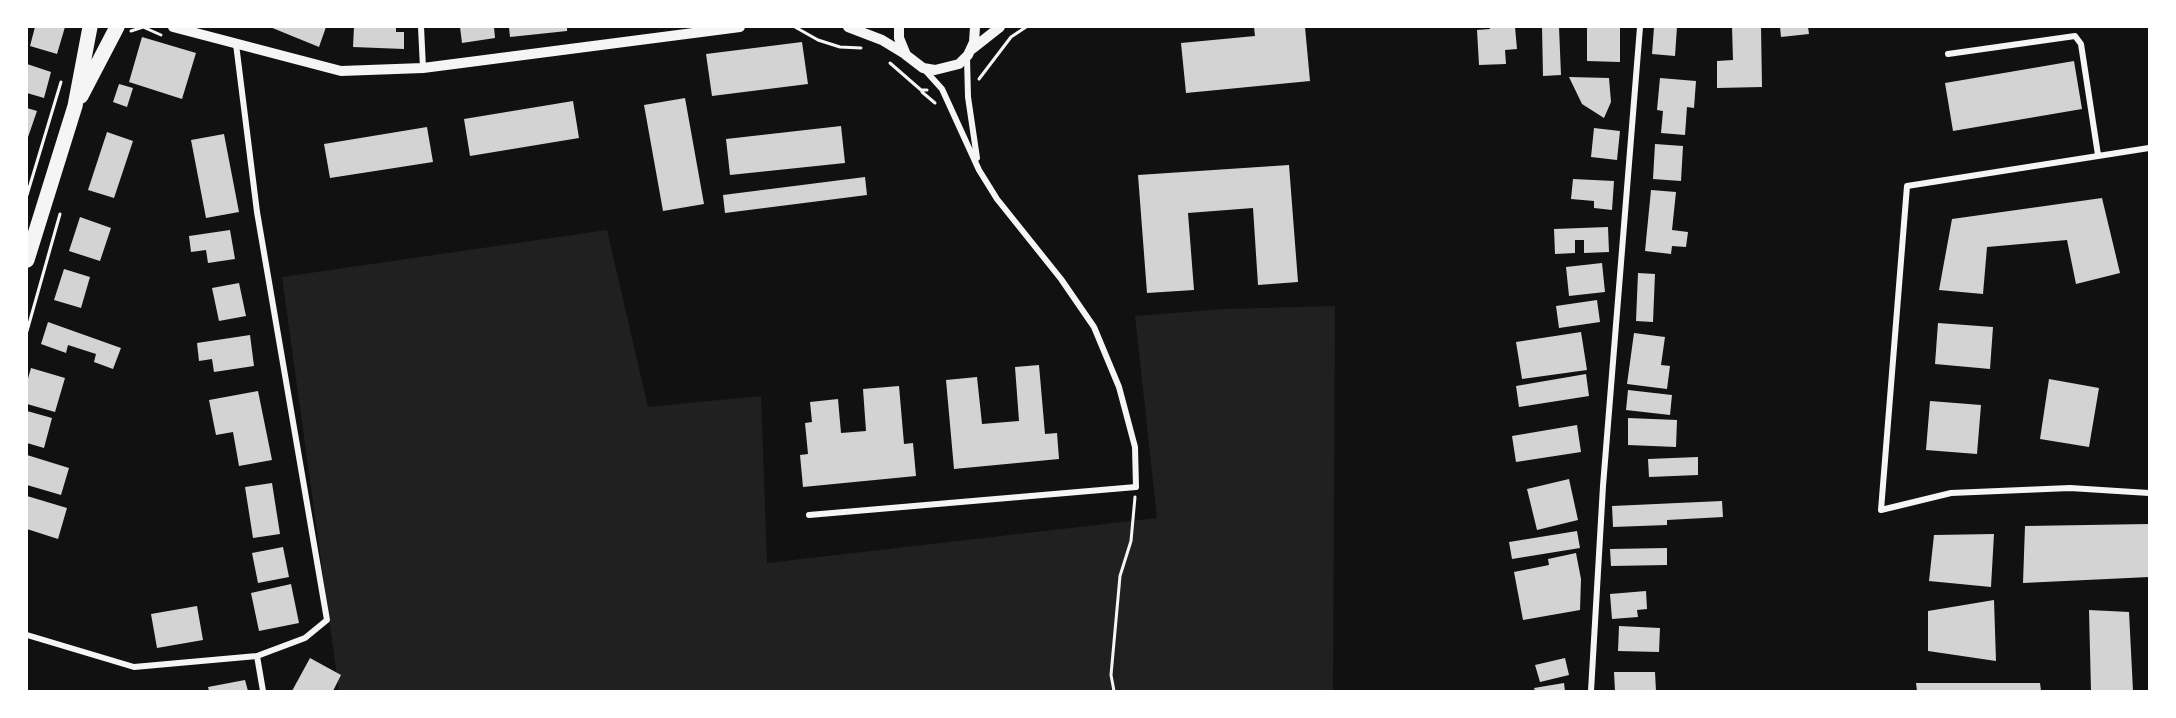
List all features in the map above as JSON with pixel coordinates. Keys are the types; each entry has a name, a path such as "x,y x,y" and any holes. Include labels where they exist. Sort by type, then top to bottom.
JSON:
{"main road":[{"path":"27,260 75,106 90,27"},
{"path":"75,106 122,31"}],"street":[{"path":"173,27 341,71 423,68 740,27"},
{"path":"203,27 236,44"},
{"path":"421,27 423,68"},
{"path":"809,515 1137,487 1135,447 1122,397 1094,327 1061,279 1018,228 979,170 942,89 923,68 906,55 882,40 848,27"},
{"path":"899,27 899,38 906,55"},
{"path":"975,27 970,52 968,97 979,170"},
{"path":"923,68 947,69 1000,27"},
{"path":"1591,691 1604,478 1640,27"},
{"path":"1948,54 2075,36 2081,44 2098,155"},
{"path":"27,635 134,667 257,656 305,638 327,620 257,212 236,44"},
{"path":"2149,148 1907,186 1881,510 1952,493 2070,488 2149,493"},
{"path":"257,656 263,691"}],"path":[{"path":"122,31 143,27"},
{"path":"27,195 63,76"},
{"path":"27,331 61,211"},
{"path":"1114,691 1111,675 1120,576 1131,541 1137,487"}],"shaded area":[{"path":"607,230 648,407 761,396 767,563 1157,518 1135,316 1224,309 1335,306 1333,691 339,691 282,277"}],"building":[{"path":"35,27 65,27 57,54 30,46"},
{"path":"270,27 326,27 319,47"},
{"path":"354,27 396,27 396,32 404,32 404,49 353,47"},
{"path":"460,27 494,27 495,38 462,43"},
{"path":"509,27 567,27 567,31 510,37"},
{"path":"1254,27 1305,27 1310,81 1186,93 1181,43 1255,36"},
{"path":"1490,27 1515,27 1517,49 1505,50 1506,64 1479,65 1477,30 1490,29"},
{"path":"1542,27 1559,27 1561,75 1543,76"},
{"path":"1587,27 1620,27 1620,62 1587,61"},
{"path":"1654,27 1677,27 1675,56 1652,54"},
{"path":"1732,27 1761,27 1762,87 1717,88 1717,61 1733,60"},
{"path":"1780,27 1808,27 1809,34 1781,37"},
{"path":"142,37 196,53 182,99 129,82"},
{"path":"802,42 808,84 712,96 706,54"},
{"path":"2074,61 2082,109 1953,131 1945,83"},
{"path":"27,64 51,72 44,98 27,93"},
{"path":"1569,77 1609,78 1611,102 1604,118 1582,104"},
{"path":"1660,78 1696,81 1694,108 1687,107 1685,135 1661,133 1663,111 1657,110"},
{"path":"119,84 133,88 127,107 113,102"},
{"path":"685,98 704,204 663,211 644,105"},
{"path":"573,101 579,138 470,156 464,119"},
{"path":"27,108 37,111 27,140"},
{"path":"841,126 845,163 730,175 726,139"},
{"path":"427,127 433,162 330,178 324,144"},
{"path":"1594,128 1620,131 1617,160 1591,157"},
{"path":"107,132 133,141 114,198 88,190"},
{"path":"224,134 239,212 206,218 191,140"},
{"path":"1655,144 1683,146 1681,181 1653,179"},
{"path":"1289,165 1298,282 1258,285 1253,208 1188,213 1194,290 1147,293 1138,175"},
{"path":"865,177 867,195 725,213 723,195"},
{"path":"1573,179 1614,181 1612,210 1594,208 1594,201 1571,199"},
{"path":"1651,190 1676,192 1672,230 1688,232 1686,247 1672,246 1671,254 1645,251"},
{"path":"2102,198 2120,273 2076,284 2067,240 1987,247 1983,294 1939,290 1952,219"},
{"path":"80,217 111,228 100,261 69,251"},
{"path":"1608,227 1609,252 1584,253 1584,240 1575,240 1575,253 1555,254 1554,229"},
{"path":"230,230 235,259 208,263 206,250 191,252 189,236"},
{"path":"1602,263 1605,292 1569,296 1566,267"},
{"path":"64,269 90,277 81,308 54,300"},
{"path":"1638,273 1655,274 1653,322 1636,321"},
{"path":"239,283 246,316 219,321 212,288"},
{"path":"1597,300 1600,322 1559,328 1556,306"},
{"path":"48,322 121,348 113,369 94,362 96,354 68,345 66,353 41,344"},
{"path":"1938,323 1993,327 1990,369 1935,364"},
{"path":"1581,332 1587,370 1522,379 1516,342"},
{"path":"1634,333 1665,337 1661,365 1670,366 1667,389 1627,384"},
{"path":"250,335 254,366 214,372 212,359 199,361 197,343"},
{"path":"1039,365 1045,434 1057,433 1059,459 954,469 946,380 977,377 982,424 1019,421 1015,367"},
{"path":"31,368 65,378 55,412 27,404 27,382"},
{"path":"1586,374 1589,396 1519,407 1516,386"},
{"path":"2049,379 2099,388 2089,447 2040,439"},
{"path":"899,386 904,444 913,443 916,476 803,487 800,455 808,454 805,423 812,422 810,402 838,399 841,433 866,431 863,389"},
{"path":"1628,390 1672,395 1670,415 1626,410"},
{"path":"258,391 272,460 239,466 233,432 216,435 209,400"},
{"path":"1930,401 1981,405 1977,454 1926,450"},
{"path":"27,411 52,418 44,448 27,443"},
{"path":"1628,418 1677,420 1676,447 1628,445"},
{"path":"1577,425 1581,452 1516,462 1512,436"},
{"path":"27,455 69,468 61,495 27,485"},
{"path":"1698,457 1698,475 1649,477 1648,459"},
{"path":"1569,479 1578,520 1537,530 1527,489"},
{"path":"272,483 280,534 253,538 245,487"},
{"path":"27,496 67,508 58,539 27,529"},
{"path":"1722,501 1723,517 1667,520 1667,525 1613,527 1612,506"},
{"path":"2149,524 2149,577 2023,583 2025,526"},
{"path":"1577,531 1580,548 1512,559 1509,542"},
{"path":"1994,534 1991,587 1929,581 1934,535"},
{"path":"283,547 289,577 258,583 252,553"},
{"path":"1667,548 1667,565 1611,566 1610,549"},
{"path":"1576,553 1581,579 1580,610 1523,620 1514,572 1549,565 1548,559"},
{"path":"291,584 299,623 259,631 251,593"},
{"path":"1646,591 1647,609 1637,610 1638,617 1612,619 1610,594"},
{"path":"1994,600 1996,661 1928,651 1928,611"},
{"path":"197,606 203,640 157,648 151,614"},
{"path":"2089,610 2129,612 2133,691 2091,691"},
{"path":"1619,626 1660,628 1659,652 1618,651"},
{"path":"310,658 341,675 333,691 292,691"},
{"path":"1565,658 1569,675 1540,682 1535,665"},
{"path":"1614,672 1655,672 1656,691 1615,691"},
{"path":"245,680 248,691 209,691 208,687"},
{"path":"1564,683 1565,691 1535,691 1534,688"},
{"path":"1916,683 2040,683 2041,691 1917,691"}]}
